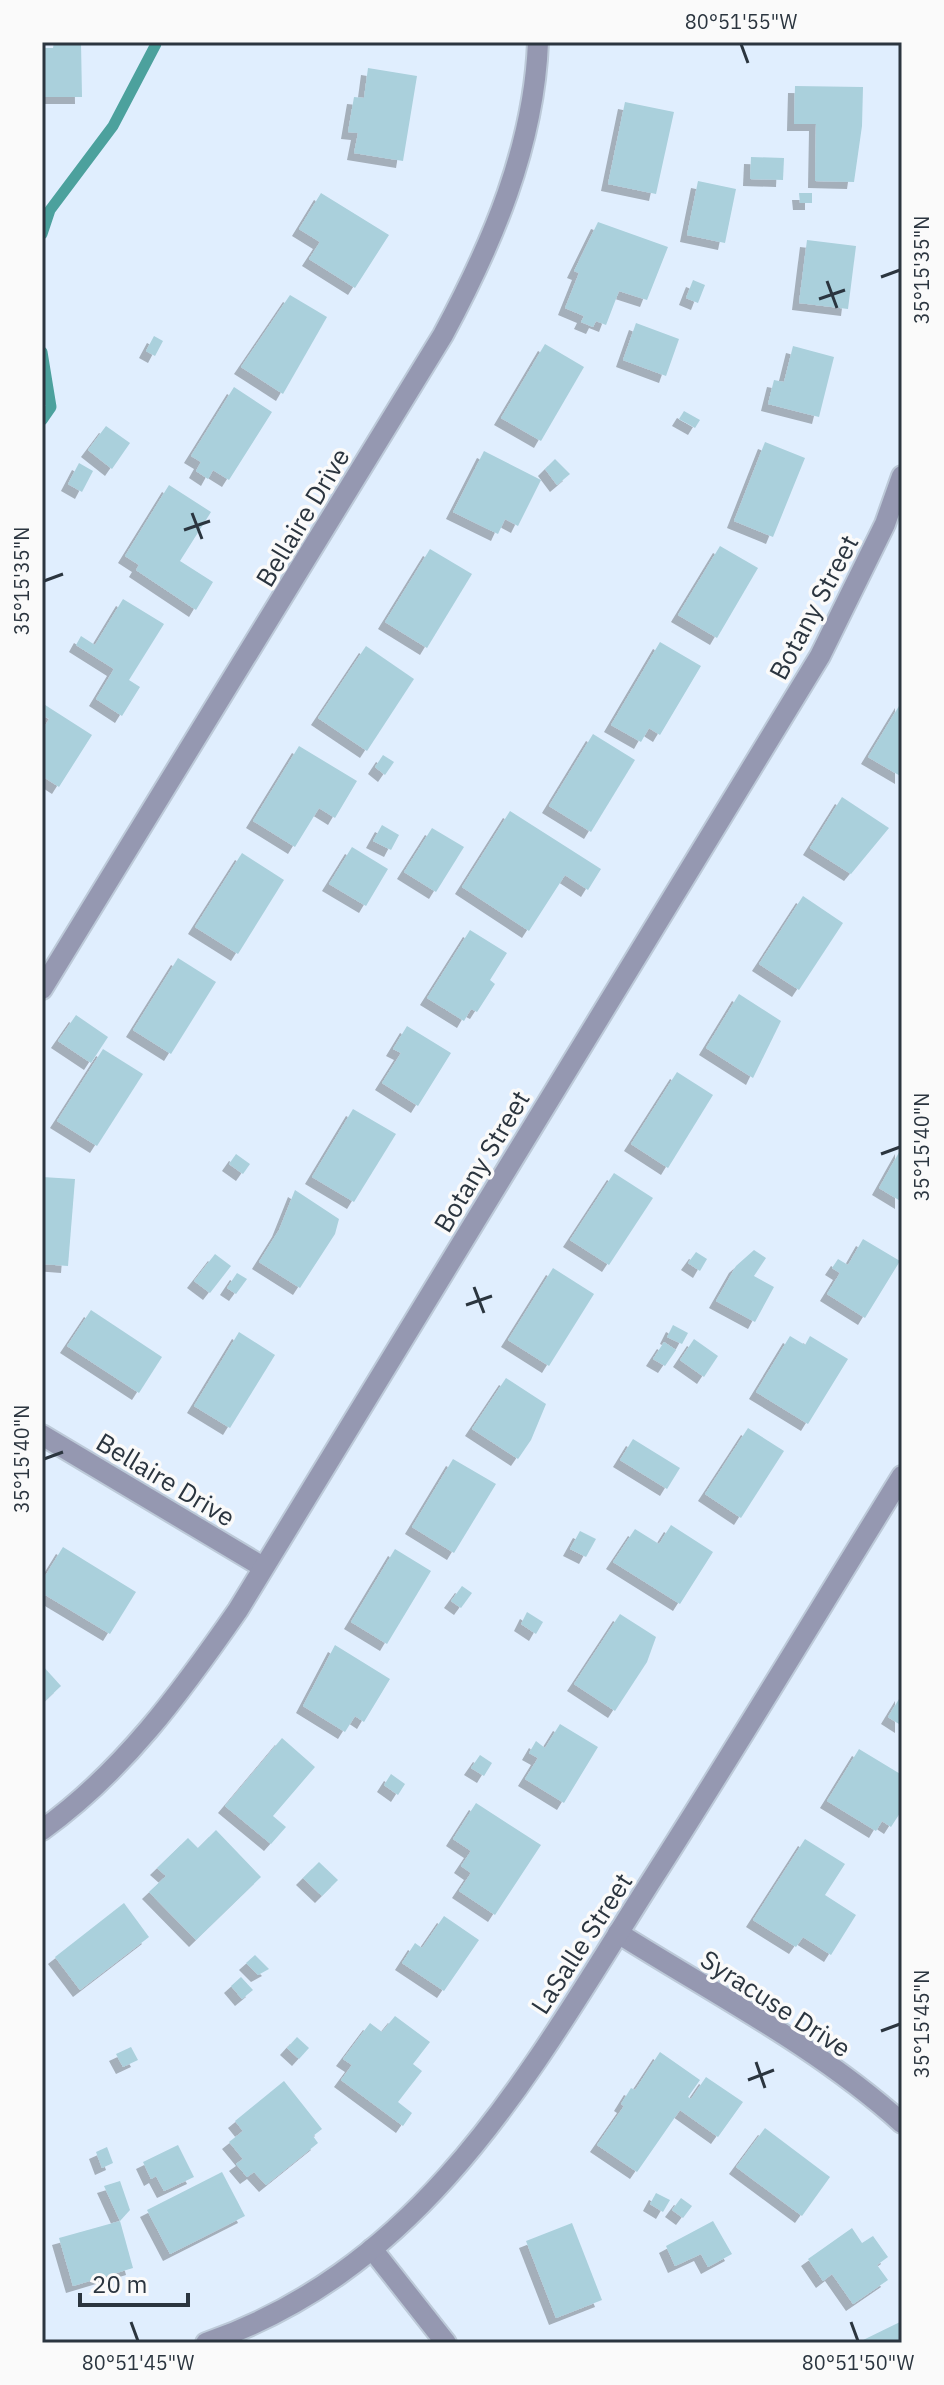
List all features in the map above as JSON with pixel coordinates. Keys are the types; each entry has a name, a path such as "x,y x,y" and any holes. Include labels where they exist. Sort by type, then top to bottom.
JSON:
{"street":[{"name":"Bellaire Drive","path":"42,989 443,335 473,281 507,199 526,129 538,42"},
{"name":"Botany Street","path":"42,1830 118,1763 156,1722 238,1610 820,656 874,549 902,476"},
{"name":"Bellaire Drive","path":"42,1435 263,1567"},
{"name":"LaSalle Street","path":"206,2343 294,2302 372,2249 462,2163 514,2096 902,1476"},
{"name":"Syracuse Drive","path":"618,1933 782,2035 873,2097 902,2123"},
{"path":"372,2249 446,2343"}],"building":[{"path":"54,42 81,42 82,97 42,97 42,48 53,48"},
{"path":"368,68 417,76 403,161 354,153 358,133 348,132 354,97 364,98"},
{"path":"795,86 863,87 862,126 854,182 815,181 816,124 794,124"},
{"path":"625,102 674,112 656,194 608,184"},
{"path":"751,157 784,158 783,180 750,179"},
{"path":"698,181 736,189 725,243 687,235"},
{"path":"321,193 389,235 355,288 309,259 320,242 299,229"},
{"path":"799,193 812,193 812,203 800,203"},
{"path":"598,222 668,247 647,300 619,291 606,325 596,321 593,327 581,322 584,316 565,308 579,273 574,271"},
{"path":"807,240 856,246 848,309 799,303"},
{"path":"693,280 705,285 698,303 686,298"},
{"path":"290,295 327,317 283,394 241,367"},
{"path":"636,323 679,339 666,376 623,360"},
{"path":"154,336 163,341 155,356 146,351"},
{"path":"545,344 584,367 541,441 501,418"},
{"path":"793,346 834,357 819,417 768,404 774,380 784,382"},
{"path":"234,387 272,412 229,480 213,470 208,479 196,471 201,462 191,456"},
{"path":"684,411 700,420 695,428 679,419"},
{"path":"106,426 130,443 112,469 88,450"},
{"path":"765,442 805,458 773,537 734,521"},
{"path":"484,451 541,480 518,526 505,519 498,534 453,512"},
{"path":"555,459 570,474 557,485 545,469"},
{"path":"79,463 93,471 82,492 68,484"},
{"path":"169,485 211,512 180,561 213,582 196,610 136,570 139,565 125,556"},
{"path":"720,546 758,568 717,638 678,615"},
{"path":"430,549 472,574 427,648 385,622"},
{"path":"123,599 164,624 129,680 140,687 122,716 96,699 114,669 76,645 81,636 95,645"},
{"path":"660,642 701,666 660,735 649,728 641,742 611,725"},
{"path":"366,646 414,679 367,751 318,718"},
{"path":"902,701 902,777 868,757"},
{"path":"42,703 92,735 59,787 42,776 42,731 49,719 42,715"},
{"path":"593,734 635,760 591,832 549,806"},
{"path":"299,746 357,781 335,818 319,808 295,847 253,821"},
{"path":"383,755 394,762 385,775 375,767"},
{"path":"842,797 889,828 851,874 810,848"},
{"path":"510,811 601,869 588,890 565,875 529,931 462,887"},
{"path":"382,825 399,835 391,850 373,841"},
{"path":"432,828 464,847 436,892 404,872"},
{"path":"352,847 388,869 366,906 329,884"},
{"path":"242,853 284,880 238,954 195,927"},
{"path":"803,896 843,923 799,990 759,964"},
{"path":"470,930 507,953 490,980 495,984 477,1012 471,1009 464,1021 427,998"},
{"path":"178,958 216,982 171,1054 133,1030"},
{"path":"739,994 781,1021 753,1078 706,1048"},
{"path":"76,1015 108,1037 91,1063 58,1041"},
{"path":"407,1026 451,1053 418,1106 382,1083 401,1053 393,1049"},
{"path":"103,1049 143,1074 97,1146 57,1121"},
{"path":"677,1072 713,1095 668,1168 631,1144"},
{"path":"353,1109 396,1134 354,1202 312,1177"},
{"path":"902,1147 902,1202 879,1188"},
{"path":"236,1154 250,1164 243,1174 229,1164"},
{"path":"614,1173 653,1198 609,1265 570,1240"},
{"path":"42,1177 75,1179 68,1266 42,1264"},
{"path":"295,1190 339,1219 335,1234 300,1288 259,1262 279,1230"},
{"path":"863,1239 900,1261 865,1318 827,1294 840,1273 832,1268 838,1259 848,1265"},
{"path":"754,1250 766,1258 754,1276 774,1287 755,1322 716,1301 736,1266"},
{"path":"696,1252 707,1259 700,1271 688,1263"},
{"path":"215,1254 231,1266 210,1293 194,1281"},
{"path":"553,1268 594,1294 549,1366 508,1340"},
{"path":"237,1273 247,1279 236,1294 227,1288"},
{"path":"91,1310 162,1357 139,1393 67,1346"},
{"path":"673,1325 688,1333 682,1344 667,1337"},
{"path":"239,1332 275,1355 230,1428 194,1406"},
{"path":"790,1336 805,1345 810,1336 848,1359 808,1424 756,1392"},
{"path":"694,1339 718,1356 704,1377 680,1360"},
{"path":"664,1342 676,1350 665,1366 653,1359"},
{"path":"506,1378 546,1404 531,1440 518,1459 472,1429"},
{"path":"748,1428 784,1451 741,1518 705,1494"},
{"path":"633,1439 680,1468 667,1489 620,1460"},
{"path":"453,1459 496,1484 454,1553 412,1527"},
{"path":"671,1525 713,1552 680,1604 613,1562 635,1529 659,1544"},
{"path":"580,1531 596,1539 586,1557 570,1549"},
{"path":"63,1547 136,1592 110,1634 42,1593 42,1581"},
{"path":"395,1549 431,1571 387,1644 351,1622"},
{"path":"462,1586 472,1593 461,1608 451,1601"},
{"path":"527,1612 543,1622 536,1634 521,1624"},
{"path":"620,1614 656,1637 647,1662 615,1711 574,1684"},
{"path":"335,1645 390,1679 364,1722 355,1716 345,1732 303,1706"},
{"path":"42,1665 61,1686 42,1704"},
{"path":"902,1694 902,1726 888,1717"},
{"path":"560,1724 598,1747 564,1803 525,1779 538,1758 529,1753 536,1741 545,1748"},
{"path":"282,1738 315,1767 273,1816 286,1827 271,1844 225,1806"},
{"path":"859,1749 902,1775 902,1810 891,1827 882,1821 876,1831 827,1801"},
{"path":"480,1755 492,1763 484,1776 471,1768"},
{"path":"391,1774 405,1784 398,1795 384,1785"},
{"path":"476,1803 541,1845 495,1915 459,1891 471,1873 461,1866 471,1851 453,1839"},
{"path":"216,1830 261,1877 196,1940 149,1892 166,1876 157,1868 188,1838 198,1848"},
{"path":"805,1839 845,1864 825,1895 856,1915 831,1955 803,1937 796,1947 753,1920"},
{"path":"319,1862 338,1880 322,1896 303,1878"},
{"path":"124,1903 149,1937 80,1990 55,1957"},
{"path":"444,1916 479,1940 444,1991 402,1963 415,1943 422,1948"},
{"path":"255,1955 269,1969 258,1975 246,1963"},
{"path":"241,1977 253,1990 242,1999 231,1986"},
{"path":"395,2016 430,2042 413,2064 422,2071 398,2102 412,2113 403,2126 341,2080 352,2065 343,2059 370,2023 382,2032"},
{"path":"297,2037 309,2048 299,2059 287,2048"},
{"path":"131,2047 138,2060 123,2067 116,2054"},
{"path":"660,2052 700,2080 688,2097 691,2099 706,2077 743,2102 718,2137 680,2110 637,2172 597,2145 624,2106 621,2104 631,2088 635,2090"},
{"path":"284,2081 322,2129 313,2136 318,2143 266,2185 254,2172 247,2177 236,2164 243,2159 229,2142 243,2131 235,2121"},
{"path":"765,2128 830,2177 802,2216 736,2167"},
{"path":"178,2145 194,2177 164,2191 156,2176 151,2179 143,2162"},
{"path":"107,2147 113,2163 102,2168 96,2152"},
{"path":"222,2172 245,2216 170,2254 147,2210"},
{"path":"120,2181 130,2210 120,2221 104,2186"},
{"path":"656,2193 670,2200 663,2212 650,2204"},
{"path":"681,2198 692,2206 683,2218 672,2210"},
{"path":"120,2221 133,2268 73,2286 59,2238"},
{"path":"713,2221 732,2254 708,2267 701,2254 675,2266 666,2246"},
{"path":"572,2223 602,2300 556,2318 526,2241"},
{"path":"852,2228 862,2243 873,2236 888,2257 877,2265 888,2280 853,2304 832,2274 823,2281 808,2259"},
{"path":"902,2321 902,2343 857,2343"}],"waterway":[{"path":"42,234 50,210 113,126 156,44"},
{"path":"42,352 51,407 42,420"}]}
